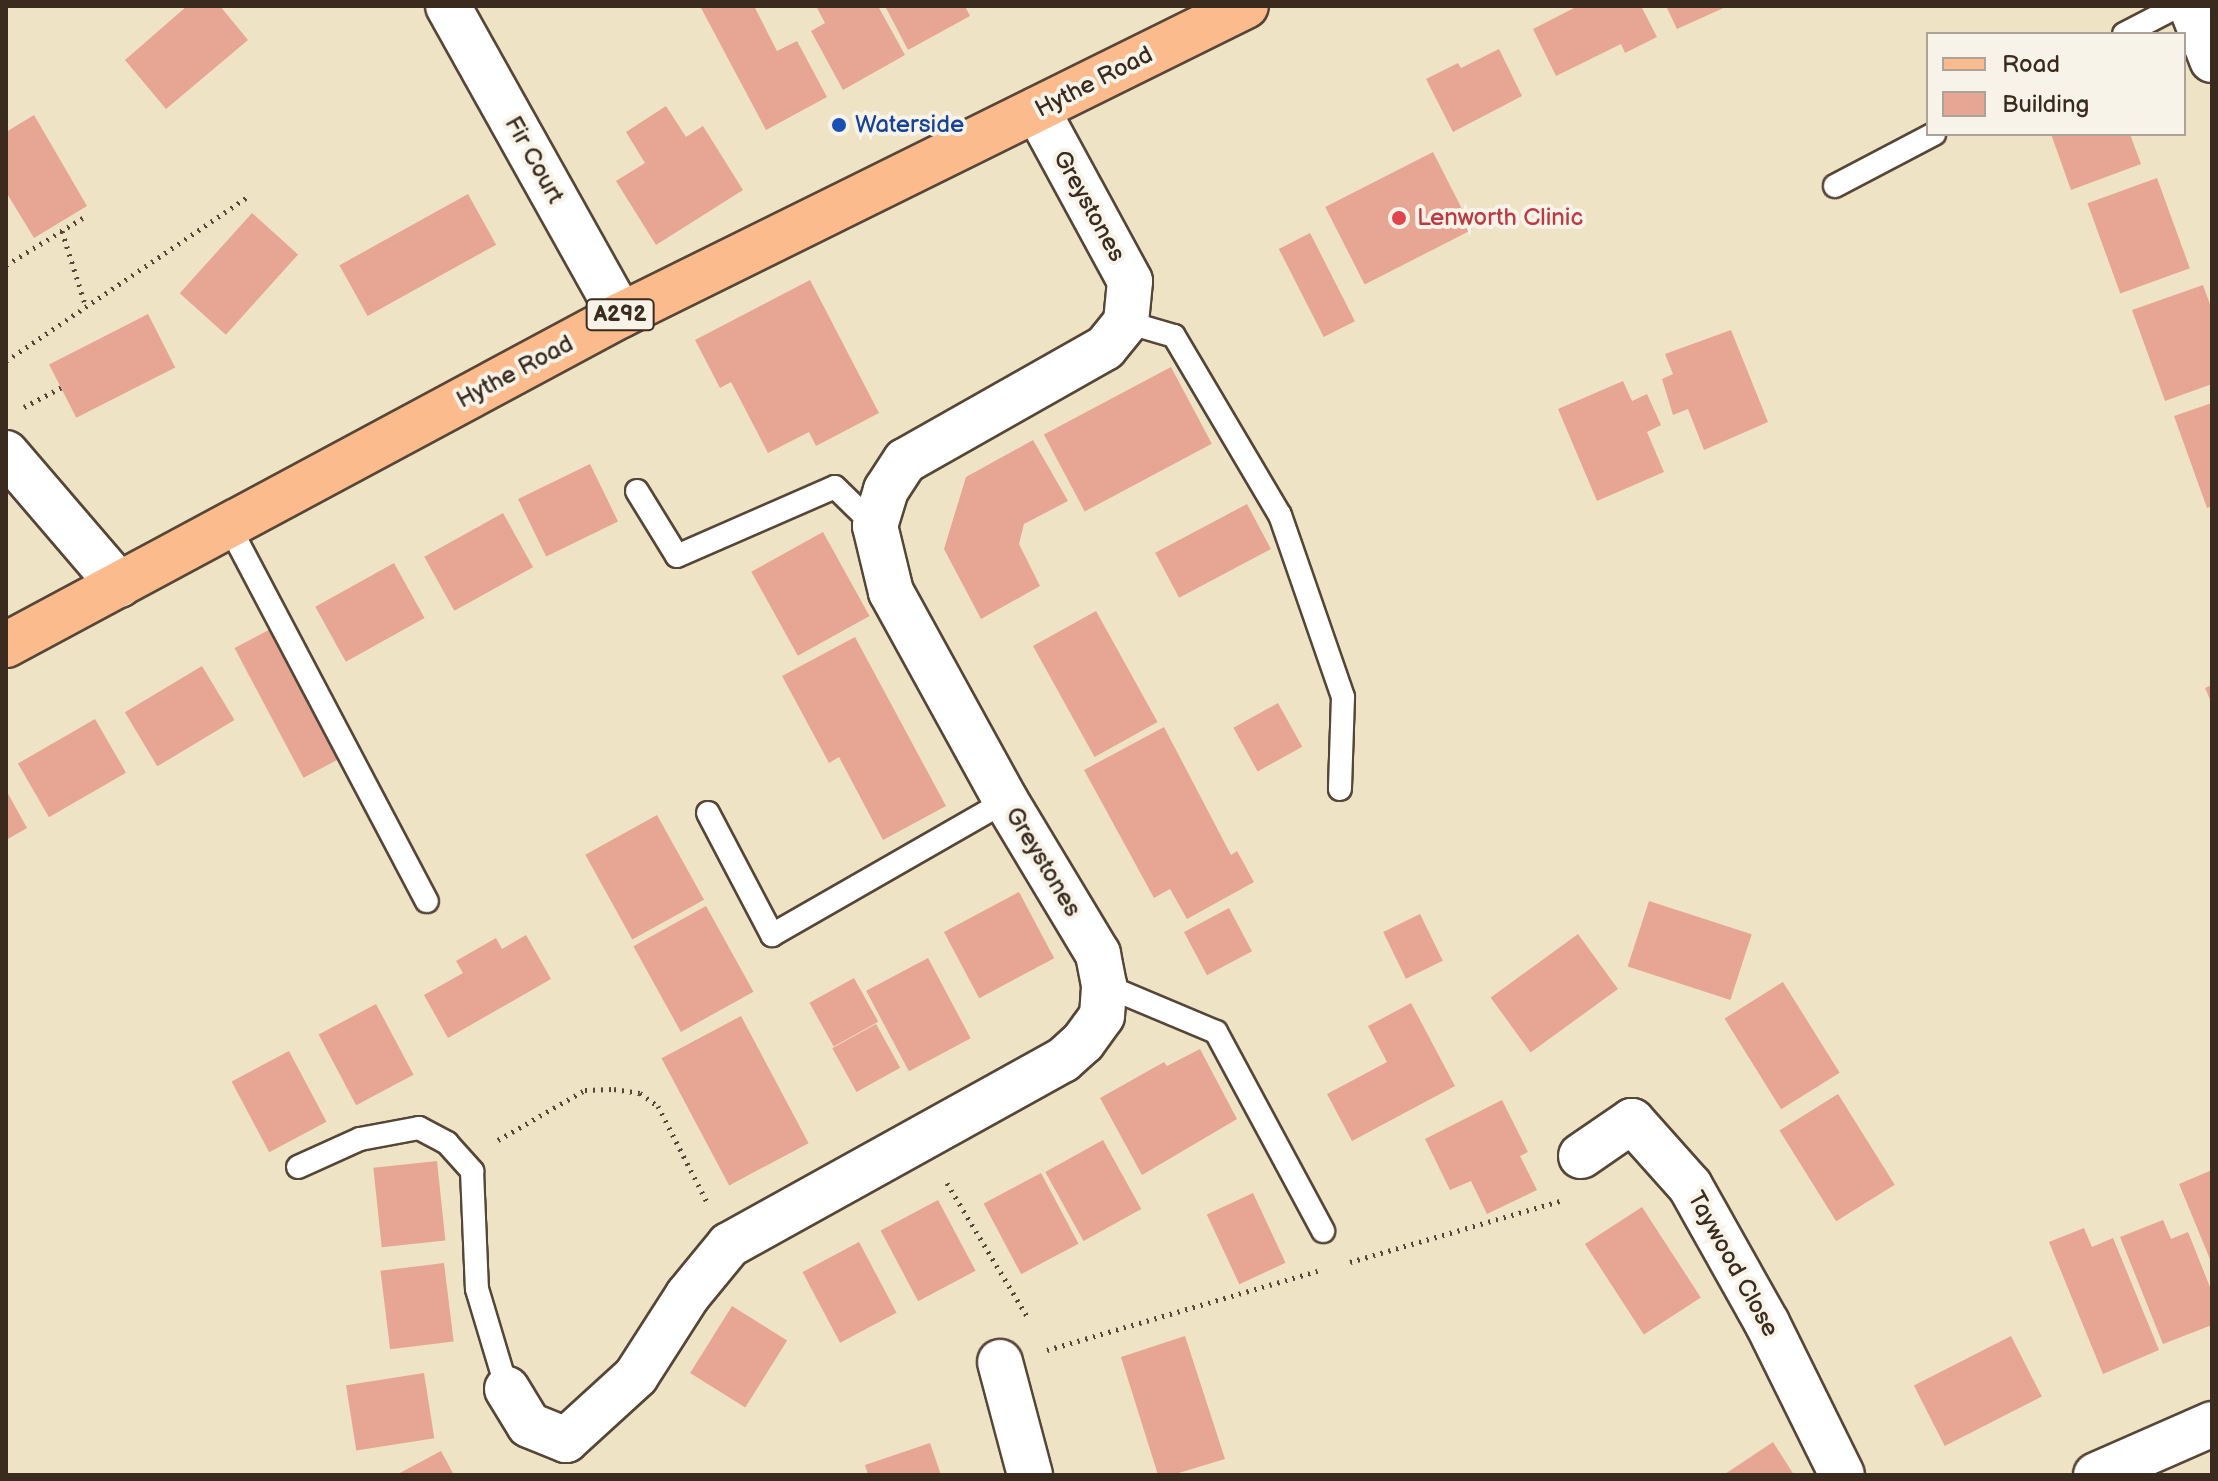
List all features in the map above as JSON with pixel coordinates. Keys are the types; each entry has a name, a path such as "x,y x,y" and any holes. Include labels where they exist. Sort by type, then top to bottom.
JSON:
{"main road":[{"name":"Hythe Road","path":"6,645 621,315 1246,6"}],"street":[{"name":"Fir Court","path":"448,6 621,315"},
{"path":"2191,6 2212,60"},
{"name":"Greystones","path":"1037,110 1130,281 1126,322"},
{"path":"875,526 886,490 905,461 1105,348 1126,322"},
{"path":"6,453 119,585"},
{"name":"Greystones","path":"507,1389 529,1425 566,1440 636,1376 688,1295 729,1245 1063,1060 1083,1042 1102,1016 1104,985 1098,954 1006,801 891,592 875,526"},
{"name":"Taywood Close","path":"1581,1156 1632,1121 1690,1186 1767,1323 1842,1475"},
{"path":"1000,1362 1030,1475"},
{"path":"2096,1475 2212,1424"}],"lane":[{"path":"2128,32 2178,6"},
{"path":"1835,186 1930,136"},
{"path":"1126,322 1174,336 1280,515 1343,697 1340,789"},
{"path":"637,491 677,556 835,487 875,526"},
{"path":"229,526 427,901"},
{"path":"708,813 772,935 1006,801"},
{"path":"1104,985 1216,1032 1323,1231"},
{"path":"298,1167 360,1139 419,1128 447,1143 472,1171 477,1289 507,1389"}],"path":[{"path":"6,361 249,196"},
{"path":"6,265 86,216"},
{"path":"62,231 86,307"},
{"path":"20,409 62,387"},
{"path":"462,1161 585,1090 614,1089 640,1093 658,1106 729,1245"},
{"path":"921,1139 1032,1324"},
{"path":"1039,1337 1047,1350"}],"building":[{"path":"187,6 220,6 248,40 166,109 125,60"},
{"path":"700,6 754,6 777,51 797,41 827,97 766,130"},
{"path":"816,6 878,6 905,55 843,90 811,31 825,23"},
{"path":"885,6 965,6 970,16 908,50"},
{"path":"1578,6 1641,6 1657,37 1625,53 1621,44 1556,76 1533,29"},
{"path":"1666,6 1728,6 1677,29"},
{"path":"1499,49 1522,96 1453,132 1426,79 1458,63 1461,68"},
{"path":"666,106 686,137 703,126 743,190 656,245 616,181 645,163 626,132"},
{"path":"34,115 87,206 34,238 6,192 6,132"},
{"path":"2052,136 2131,136 2141,164 2071,190"},
{"name":"Lenworth Clinic","path":"1433,152 1472,230 1365,284 1325,207"},
{"path":"2157,178 2190,268 2120,294 2087,203"},
{"path":"468,194 496,245 368,316 339,265"},
{"path":"252,213 298,254 226,335 180,293"},
{"path":"1310,233 1355,321 1324,337 1279,249"},
{"path":"810,280 879,413 816,446 809,432 768,453 731,382 720,388 695,340"},
{"path":"2203,285 2212,310 2212,384 2165,401 2132,310"},
{"path":"148,314 175,367 76,418 49,364"},
{"path":"1731,330 1768,422 1704,450 1688,409 1673,415 1662,379 1673,374 1665,354"},
{"path":"1171,367 1212,444 1085,511 1044,435"},
{"path":"1623,381 1632,401 1647,394 1661,425 1647,432 1664,472 1597,501 1558,409"},
{"path":"2212,403 2212,506 2207,508 2174,416"},
{"path":"1033,440 1068,501 1024,524 1019,544 1040,586 981,619 944,549 966,477"},
{"path":"590,464 618,522 546,557 518,499"},
{"path":"1247,504 1271,549 1179,598 1155,553"},
{"path":"503,513 533,567 454,611 424,557"},
{"path":"823,532 870,616 798,656 751,572"},
{"path":"394,563 425,618 346,662 315,607"},
{"path":"1096,611 1158,722 1095,757 1033,646"},
{"path":"276,626 345,756 304,778 235,648"},
{"path":"855,637 946,806 883,840 839,757 829,763 782,676"},
{"path":"202,666 234,720 157,766 125,712"},
{"path":"2212,685 2212,704 2205,688"},
{"path":"1278,703 1302,747 1258,771 1233,728"},
{"path":"95,719 126,773 49,817 18,764"},
{"path":"1164,727 1231,855 1237,851 1254,882 1187,919 1170,889 1154,898 1084,770"},
{"path":"6,790 27,828 6,840"},
{"path":"657,815 704,900 632,940 585,855"},
{"path":"1019,892 1054,958 979,998 944,932"},
{"path":"1649,901 1752,934 1730,1000 1628,967"},
{"path":"706,906 754,992 681,1032 633,946"},
{"path":"1229,908 1252,951 1207,975 1184,932"},
{"path":"1420,914 1443,961 1406,979 1383,932"},
{"path":"1578,934 1618,989 1531,1052 1491,997"},
{"path":"526,935 551,979 448,1038 424,995 463,973 456,961 496,938 502,949"},
{"path":"928,958 971,1038 909,1071 866,991"},
{"path":"854,978 878,1022 834,1046 809,1003"},
{"path":"1783,982 1840,1073 1781,1109 1724,1019"},
{"path":"1411,1003 1455,1086 1352,1141 1327,1094 1387,1062 1368,1026"},
{"path":"376,1004 414,1075 356,1105 319,1035"},
{"path":"741,1016 809,1143 729,1185 662,1058"},
{"path":"876,1024 900,1068 857,1092 832,1048"},
{"path":"1200,1049 1237,1119 1142,1175 1100,1098 1164,1062 1167,1066"},
{"path":"289,1051 327,1122 269,1152 232,1082"},
{"path":"1838,1094 1895,1185 1836,1221 1779,1131"},
{"path":"1502,1100 1528,1152 1520,1156 1537,1190 1487,1214 1471,1181 1450,1190 1425,1139"},
{"path":"1103,1140 1141,1209 1084,1241 1045,1172"},
{"path":"437,1161 445,1241 382,1247 373,1168"},
{"path":"2212,1170 2212,1264 2179,1184"},
{"path":"1041,1173 1079,1244 1021,1274 984,1204"},
{"path":"1253,1193 1286,1263 1239,1284 1207,1215"},
{"path":"938,1200 976,1271 918,1301 881,1231"},
{"path":"1642,1207 1701,1298 1644,1335 1585,1244"},
{"path":"2163,1220 2171,1239 2188,1232 2212,1292 2212,1325 2163,1344 2120,1237"},
{"path":"2084,1228 2092,1247 2113,1238 2159,1350 2103,1374 2049,1242"},
{"path":"859,1242 897,1313 840,1343 802,1272"},
{"path":"444,1263 454,1341 390,1349 380,1271"},
{"path":"732,1306 787,1340 745,1407 690,1373"},
{"path":"1185,1336 1225,1459 1172,1475 1158,1475 1121,1357"},
{"path":"2011,1336 2042,1397 1945,1446 1914,1385"},
{"path":"424,1373 434,1438 356,1451 346,1385"},
{"path":"1773,1442 1794,1475 1723,1475 1728,1472"},
{"path":"930,1443 941,1475 868,1475 865,1465"},
{"path":"441,1451 454,1475 396,1475"}],"place":[{"name":"Waterside","path":"839,125"},
{"name":"Lenworth Clinic","path":"1399,218"}]}
